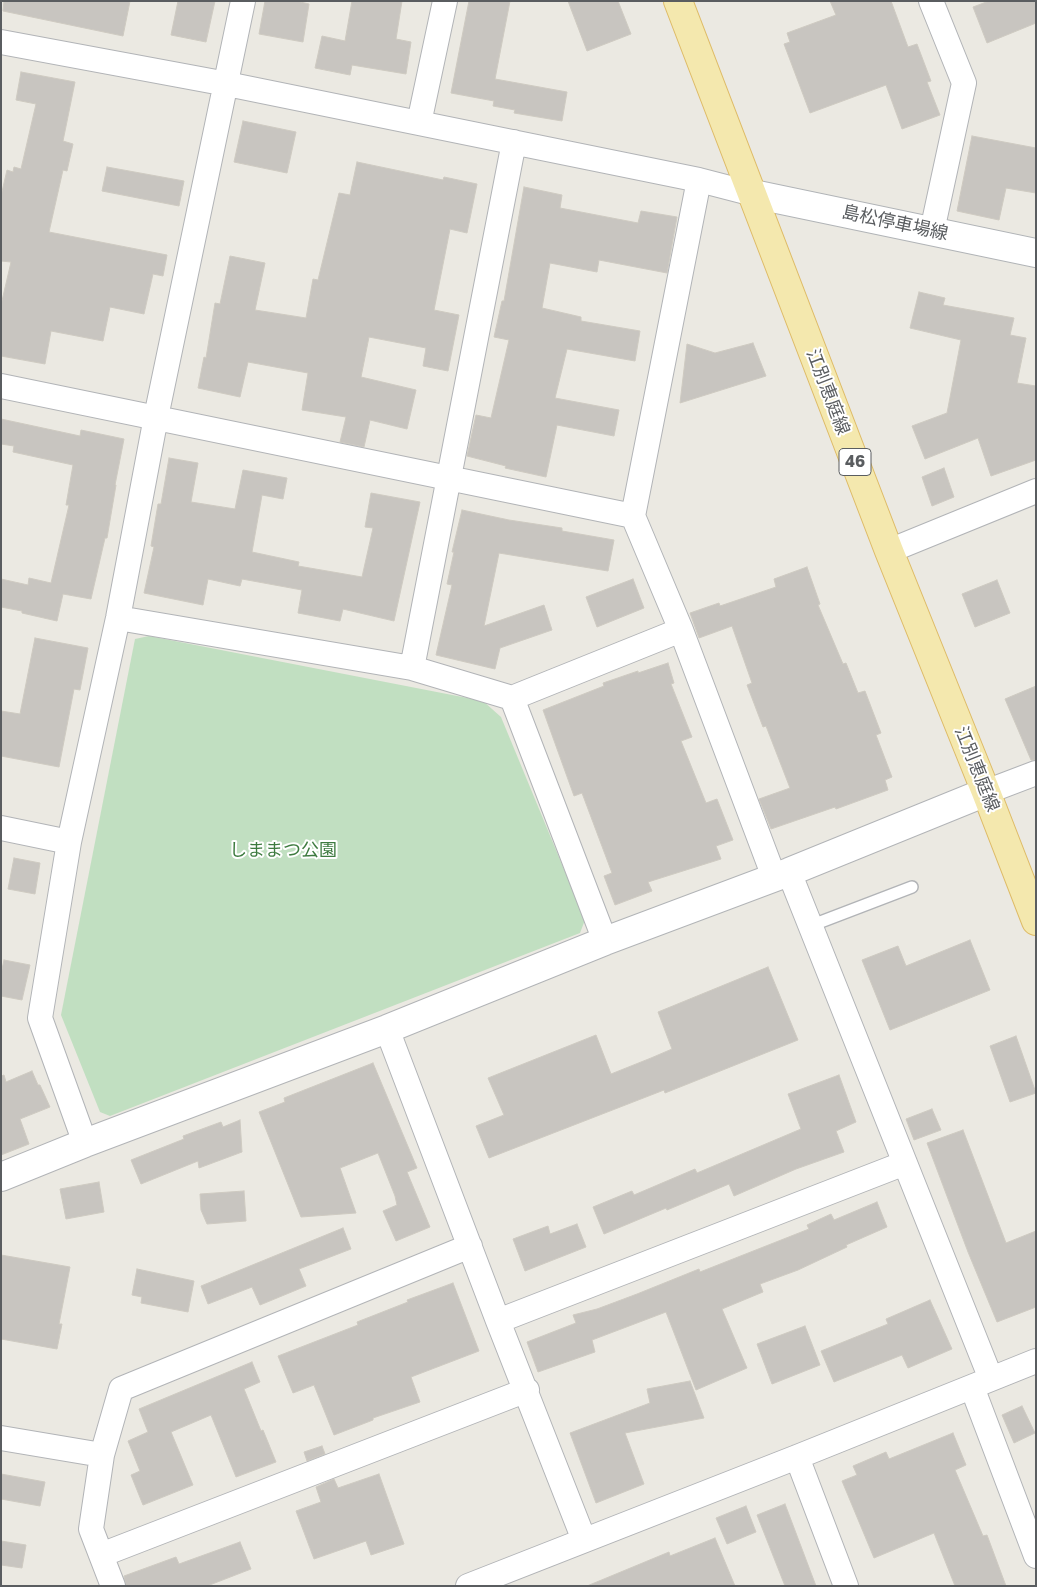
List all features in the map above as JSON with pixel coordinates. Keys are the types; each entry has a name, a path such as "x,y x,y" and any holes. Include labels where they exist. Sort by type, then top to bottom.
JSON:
{"main road":[{"name":"江別恵庭線","path":"678,1 889,551 1036,921"}],"street":[{"path":"85,1143 40,1018 69,842 118,618 156,417 243,1"},
{"path":"419,123 445,1"},
{"path":"931,1 964,83 932,231"},
{"path":"1,42 226,84 514,142 699,180 753,194"},
{"path":"412,668 514,142"},
{"path":"699,180 632,516 782,874 810,926 905,1163 982,1383 1036,1556"},
{"name":"島松停車場線","path":"753,194 1036,253"},
{"path":"1,386 632,516"},
{"path":"889,551 1036,491"},
{"path":"118,618 412,668 512,698 681,630"},
{"path":"512,698 605,941"},
{"path":"1,1177 85,1143 387,1029 605,941 782,874 1036,773"},
{"path":"1,828 69,842"},
{"path":"387,1029 584,1540"},
{"path":"498,1321 905,1163"},
{"path":"113,1586 91,1529 102,1455 121,1389 470,1246"},
{"path":"468,1586 1036,1361"},
{"path":"101,1555 526,1390"},
{"path":"1,1438 102,1455"},
{"path":"797,1457 846,1586"}],"lane":[{"path":"810,926 912,887"}],"green space":[{"name":"しままつ公園","path":"149,636 483,701 501,717 585,920 580,933 110,1116 100,1112 61,1015 135,639"}],"building":[{"path":"4,1 130,1 123,36 3,11"},
{"path":"178,1 215,1 206,42 171,35"},
{"path":"265,1 296,1 309,4 303,42 259,34"},
{"path":"352,1 402,1 396,39 411,42 406,74 352,65 350,75 315,68 322,36 345,41"},
{"path":"469,1 510,1 495,79 567,92 562,121 514,113 515,110 493,106 494,101 451,93"},
{"path":"568,1 618,1 631,34 587,51"},
{"path":"830,1 891,1 908,47 917,44 931,81 927,82 940,115 902,129 886,85 810,113 784,44 790,42 787,33 836,15"},
{"path":"989,1 1036,1 1036,23 987,43 973,7"},
{"path":"21,72 75,82 63,141 73,144 67,171 63,170 49,232 167,255 163,276 153,274 144,314 110,307 103,341 51,331 45,364 1,356 1,305 11,262 1,261 1,196 7,170 13,172 14,167 21,169 36,104 16,100"},
{"path":"243,121 296,132 287,173 234,162"},
{"path":"972,136 1036,148 1036,193 1006,188 999,220 957,211"},
{"path":"357,162 443,180 444,177 477,184 467,233 450,229 434,310 459,315 448,371 423,366 426,348 369,337 361,377 416,390 407,429 370,420 364,447 340,442 346,417 302,410 308,373 248,362 240,397 198,388 204,357 206,358 215,303 220,304 230,256 265,263 255,310 306,318 313,279 318,280 339,193 350,195"},
{"path":"107,167 184,181 179,206 102,191"},
{"path":"524,187 562,195 560,208 638,223 641,211 677,217 667,273 599,260 597,272 550,263 542,308 581,317 581,321 640,331 635,361 567,349 555,398 619,410 614,436 557,425 546,477 505,468 506,466 467,456 476,415 491,418 509,340 494,337 502,301 504,301"},
{"path":"919,292 945,298 943,305 1014,318 1010,335 1026,338 1017,383 1036,386 1036,460 991,476 978,438 925,459 912,426 947,413 961,340 910,328"},
{"path":"753,343 766,376 680,403 687,344 715,353"},
{"path":"1,419 80,436 81,430 124,439 107,538 105,538 91,599 63,594 57,621 1,607 1,579 28,585 29,578 51,583 69,505 66,505 73,465 13,452 14,446 1,444"},
{"path":"169,458 198,463 191,502 235,509 243,470 287,478 283,499 262,495 252,552 299,562 298,566 362,577 373,528 365,527 371,493 420,502 394,621 343,609 340,621 298,613 302,590 242,579 240,586 208,579 203,605 144,593 154,547 151,546 158,504 161,504"},
{"path":"944,468 954,497 932,506 922,477"},
{"path":"462,510 509,520 562,528 562,531 614,540 608,571 499,553 484,626 544,605 552,630 500,648 495,669 436,655 452,585 447,584"},
{"path":"807,567 820,604 818,605 843,664 846,663 858,693 865,691 881,733 876,735 892,777 885,780 888,790 836,809 835,807 771,829 759,799 790,788 766,726 763,727 747,685 752,683 732,626 699,638 690,613 719,603 720,606 776,587 774,579"},
{"path":"633,579 644,608 597,627 586,597"},
{"path":"997,580 1010,613 975,627 962,594"},
{"path":"35,638 88,648 80,690 74,689 59,767 1,756 1,711 20,714"},
{"path":"668,663 674,683 671,684 692,737 681,741 706,803 717,799 733,840 716,846 721,859 648,882 652,891 615,905 604,876 612,873 582,793 574,796 543,710 604,686 603,683"},
{"path":"1036,686 1036,760 1031,760 1005,699"},
{"path":"14,858 40,863 35,894 8,889"},
{"path":"970,940 990,990 890,1030 862,960 898,946 906,966"},
{"path":"4,960 30,965 22,1000 1,996 1,974"},
{"path":"768,967 798,1040 665,1093 664,1090 489,1158 476,1126 504,1115 488,1078 596,1035 611,1074 672,1049 658,1012"},
{"path":"1016,1036 1036,1093 1010,1102 990,1046"},
{"path":"373,1063 417,1168 407,1172 430,1227 396,1241 383,1211 397,1205 378,1153 340,1168 356,1213 301,1217 259,1112 285,1102 284,1098"},
{"path":"32,1071 50,1107 20,1119 29,1144 1,1155 1,1076 4,1075 6,1082"},
{"path":"839,1075 856,1122 836,1131 844,1152 796,1169 734,1196 729,1184 604,1234 593,1207 632,1191 634,1195 695,1169 697,1173 801,1129 788,1094"},
{"path":"932,1109 941,1130 914,1140 906,1119"},
{"path":"240,1120 242,1152 199,1168 198,1161 141,1184 131,1160 184,1139 183,1136 221,1122 223,1127"},
{"path":"963,1130 1006,1243 1036,1231 1036,1307 997,1322 968,1252 927,1143"},
{"path":"99,1182 104,1212 66,1219 60,1189"},
{"path":"244,1191 246,1221 207,1224 201,1210 200,1194"},
{"path":"877,1202 887,1227 846,1245 847,1247 798,1270 760,1284 763,1292 722,1309 747,1368 696,1390 666,1312 592,1340 595,1352 538,1372 527,1342 576,1323 573,1315 597,1309 699,1269 700,1272 809,1229 807,1225 831,1214 834,1220"},
{"path":"577,1224 586,1247 525,1271 513,1239 548,1226 550,1234"},
{"path":"343,1228 351,1249 299,1269 306,1286 260,1305 252,1287 208,1304 201,1286"},
{"path":"1,1255 70,1267 59,1324 62,1324 57,1349 1,1339"},
{"path":"137,1269 194,1281 188,1312 141,1303 142,1297 132,1295"},
{"path":"453,1283 479,1351 411,1377 420,1402 373,1418 373,1420 334,1435 314,1385 293,1393 278,1356 358,1325 357,1322 408,1302 407,1300"},
{"path":"930,1300 952,1349 908,1368 902,1355 834,1382 821,1351 888,1324 886,1319"},
{"path":"805,1326 820,1365 772,1384 757,1344"},
{"path":"252,1362 260,1382 244,1389 276,1462 236,1477 211,1415 171,1432 193,1485 143,1505 131,1475 140,1471 128,1441 148,1432 139,1409"},
{"path":"690,1381 704,1418 625,1433 644,1484 596,1503 570,1433 650,1403 647,1389"},
{"path":"1022,1406 1035,1433 1014,1443 1002,1415"},
{"path":"953,1433 966,1465 955,1470 983,1536 987,1535 1006,1586 955,1586 934,1533 874,1558 842,1481 857,1475 853,1466 886,1452 889,1459"},
{"path":"322,1446 325,1454 307,1461 304,1452"},
{"path":"1,1474 45,1482 40,1506 1,1499"},
{"path":"379,1474 404,1544 371,1555 366,1541 314,1559 296,1511 321,1502 316,1487 334,1479 338,1488"},
{"path":"785,1504 816,1586 785,1586 757,1515"},
{"path":"746,1506 756,1532 727,1544 716,1518"},
{"path":"715,1538 735,1586 587,1586 669,1552 670,1556"},
{"path":"1,1541 26,1545 22,1568 1,1565"},
{"path":"240,1542 251,1569 207,1586 126,1586 124,1576 176,1557 179,1564"}]}
